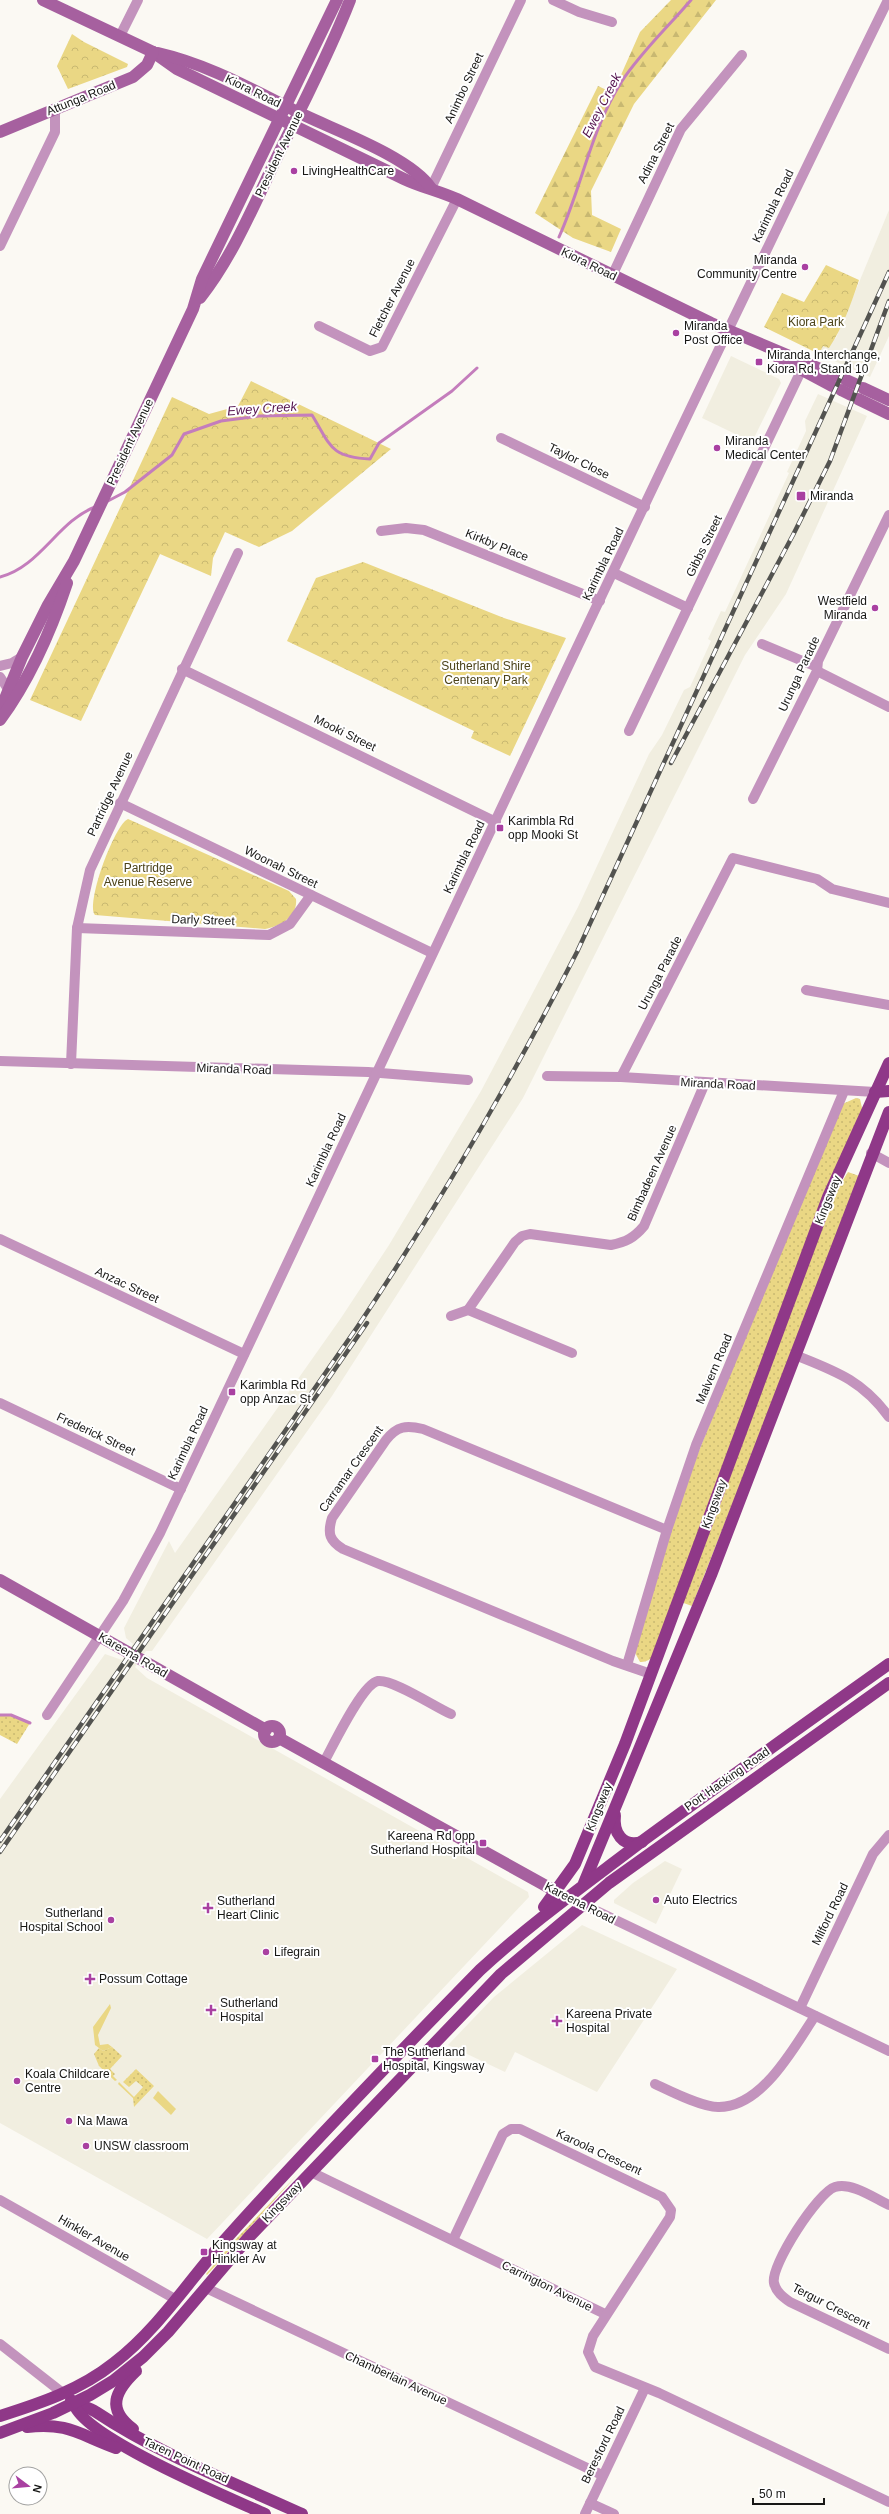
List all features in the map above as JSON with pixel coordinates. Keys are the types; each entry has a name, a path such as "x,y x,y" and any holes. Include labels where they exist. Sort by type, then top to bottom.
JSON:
{"main road":[{"name":"Kingsway","path":"5,2431 74,2403 118,2378 168,2332 249,2237 460,2013 542,1938 570,1898 579,1855 652,1674 828,1197 889,1063"},
{"name":"Miranda Road","path":"875,1092 889,1091"},
{"name":"Kingsway","path":"583,1884 669,1680 889,1112"},
{"name":"Port Hacking Road","path":"570,1898 583,1884 889,1664"},
{"path":"652,1674 669,1680"},
{"name":"Port Hacking Road","path":"570,1898 889,1683"},
{"path":"617,1804 615,1823 618,1836 630,1844 642,1842"},
{"name":"Kingsway","path":"0,2416 64,2394 121,2358 150,2330 192,2278 296,2164 480,1970 521,1933 570,1898"},
{"name":"Carrington Avenue","path":"296,2164 311,2172"},
{"name":"Chamberlain Avenue","path":"192,2278 206,2288"},
{"path":"175,2299 188,2310"},
{"path":"154,2446 122,2420 117,2412 116,2400 123,2385 157,2352 168,2332"},
{"name":"Taren Point Road","path":"64,2394 74,2403 89,2408 124,2430 154,2446 302,2514"},
{"name":"Taren Point Road","path":"74,2403 77,2412 91,2425 146,2458 265,2514"},
{"path":"5,2431 47,2425 65,2427 117,2449 146,2458"}],"street":[{"name":"Kiora Road","path":"43,0 153,52 177,70 292,126 419,186 432,188 457,199 612,276 728,331 806,361 889,414"},
{"path":"120,36 138,0"},
{"name":"President Avenue","path":"197,302 202,279 337,0"},
{"name":"President Avenue","path":"0,720 19,695 57,612 74,561 95,515 197,302 211,283 243,227 292,126 350,0"},
{"name":"Animbo Street","path":"432,188 521,0"},
{"path":"553,0 579,12 612,22"},
{"name":"Karimbla Road","path":"47,1715 101,1637 123,1601 181,1489 432,953 496,822 728,331 888,0"},
{"name":"Kiora Road","path":"153,52 182,58 212,70 400,162 424,178 432,188"},
{"name":"Attunga Road","path":"0,132 133,77 147,65 153,52"},
{"name":"Adina Street","path":"612,276 681,129 742,54"},
{"path":"0,246 55,132 54,109"},
{"name":"Fletcher Avenue","path":"319,326 370,351 382,347 457,199"},
{"name":"Kiora Road","path":"747,339 801,371 889,400"},
{"name":"Gibbs Street","path":"629,731 801,371"},
{"name":"Taylor Close","path":"501,438 645,507"},
{"name":"Urunga Parade","path":"753,799 817,669 889,515"},
{"name":"Kirkby Place","path":"381,531 406,528 424,530 600,601"},
{"name":"Partridge Avenue","path":"71,1064 77,928 90,870 182,669 238,553"},
{"name":"President Avenue","path":"0,711 22,657 48,604 74,561"},
{"path":"614,573 688,608"},
{"path":"762,644 817,669 889,707"},
{"path":"0,666 12,663 22,657"},
{"name":"Mooki Street","path":"182,669 496,822"},
{"path":"0,677 8,689"},
{"name":"Woonah Street","path":"120,803 432,953"},
{"name":"Urunga Parade","path":"621,1077 733,858 817,879 832,888 889,903"},
{"name":"Darly Street","path":"77,928 269,935 290,924 311,895"},
{"path":"806,990 889,1005"},
{"name":"Miranda Road","path":"0,1061 376,1073 468,1080"},
{"name":"Miranda Road","path":"547,1076 621,1077 875,1092"},
{"name":"Bimbadeen Avenue","path":"468,1310 515,1242 522,1236 530,1234 611,1245 624,1243 636,1236 644,1226 705,1083"},
{"name":"Malvern Road","path":"627,1665 667,1530 696,1445 844,1091"},
{"path":"872,1153 889,1164"},
{"name":"Anzac Street","path":"0,1238 244,1354"},
{"path":"451,1316 468,1310 572,1353"},
{"path":"795,1355 860,1385 878,1402 889,1417"},
{"name":"Frederick Street","path":"0,1404 181,1489"},
{"name":"Carramar Crescent","path":"652,1674 613,1661 343,1549 332,1542 328,1530 332,1518 386,1440 394,1430 402,1426 422,1429 667,1530"},
{"name":"Kareena Road","path":"0,1580 266,1730 265,1736 269,1741 274,1742 279,1738 570,1898 889,2052"},
{"path":"324,1762 361,1696 374,1683 382,1681 394,1685 450,1714"},
{"name":"Milford Road","path":"800,2008 874,1854 889,1835"},
{"path":"655,2084 687,2098 718,2107 744,2100 766,2085 815,2016"},
{"name":"Karoola Crescent","path":"453,2240 503,2134 511,2129 520,2129 662,2197 671,2210 670,2217 605,2314"},
{"name":"Carrington Avenue","path":"311,2172 605,2314 589,2345 590,2360 602,2371 659,2393 889,2502"},
{"name":"Tergur Crescent","path":"889,2205 859,2190 845,2187 835,2187 827,2191 818,2200 781,2257 776,2269 774,2283 779,2294 790,2302 889,2349"},
{"name":"Hinkler Avenue","path":"0,2200 175,2299"},
{"name":"Chamberlain Avenue","path":"206,2288 602,2475"},
{"name":"Taren Point Road","path":"0,2344 64,2394"},
{"name":"Beresford Road","path":"585,2514 602,2475 645,2388"},
{"path":"590,2502 614,2514"}],"shaded area":[{"path":"889,210 889,336 870,377 819,354 823,345 836,338"},
{"path":"731,356 779,379 781,383 752,442 702,418"},
{"name":"Sutherland Hospital","path":"818,394 867,416 786,594 745,655 523,1098 332,1396 152,1651 146,1651 135,1667 147,1678 528,1892 529,1897 207,2239 0,2123 0,1799 105,1654 122,1660 133,1644 126,1638 124,1628 169,1541 175,1553 341,1318 389,1245 481,1091 578,907 649,754 662,735 684,690 690,687 711,641 708,639 721,611 725,612 789,473 787,472 806,431 805,421"},
{"path":"665,1861 682,1869 656,1924 614,1903 614,1900 633,1883"},
{"name":"Kareena Private Hospital","path":"582,1925 677,1969 597,2092 515,2052 505,2072 448,2045 494,1997"}],"green space":[{"path":"671,0 716,0 634,104 591,191 592,215 621,229 611,252 573,238 535,213 598,86 613,93 640,32"},
{"path":"72,34 84,42 128,64 127,67 68,89 57,66"},
{"name":"Kiora Park","path":"826,265 859,280 843,324 829,348 823,346 819,354 764,327 782,293 804,302"},
{"path":"251,381 391,449 292,531 259,547 225,532 213,558 211,576 160,554 81,721 30,700 172,397 209,414 238,406"},
{"name":"Sutherland Shire Centenary Park","path":"363,562 504,618 566,638 510,756 471,738 474,731 287,641 316,578"},
{"name":"Partridge Avenue Reserve","path":"128,819 289,891 296,899 294,911 286,920 276,926 265,929 95,915 93,908 94,897 102,866 122,824"},
{"path":"856,1098 860,1099 864,1117 821,1216 848,1172 862,1177 692,1606 678,1601 669,1628 660,1648 648,1661 640,1662 632,1647 667,1530 838,1106"},
{"path":"0,1715 11,1715 30,1723 17,1744 0,1735"},
{"path":"110,2004 111,2008 98,2035 100,2045 108,2044 112,2047 103,2051 95,2045 93,2027"},
{"path":"112,2047 122,2056 110,2069 115,2074 113,2076 117,2080 115,2081 99,2066 94,2054 99,2048 103,2051"},
{"path":"136,2069 154,2086 134,2107 133,2098 118,2084 119,2082 134,2097 143,2087 136,2081 129,2087 123,2082"},
{"path":"158,2091 176,2109 171,2115 153,2098"},
{"path":"297,2175 207,2275 206,2274 235,2240"}],"waterway":[{"name":"Ewey Creek","path":"559,237 602,118 611,99 638,59 691,0"},
{"name":"Ewey Creek","path":"106,502 125,492 172,455 184,434 221,421 259,416 312,415 333,448 347,456 370,459 379,443 452,391 477,368"},
{"name":"Ewey Creek","path":"0,577 14,572 27,564 70,522 95,507"},
{"path":"0,1715 11,1715 30,1723"}],"railway":[{"path":"0,1841 358,1326 417,1235 500,1095 577,952 889,272"},
{"path":"671,763 793,535 830,461 889,301"},
{"path":"0,1852 367,1323"}],"place":[{"name":"LivingHealthCare","path":"294,171"},
{"name":"Miranda Community Centre","path":"805,267"},
{"name":"Miranda Post Office","path":"676,333"},
{"name":"Miranda Interchange, Kiora Rd, Stand 10","path":"759,362"},
{"name":"Miranda Medical Center","path":"717,448"},
{"name":"Miranda","path":"801,496"},
{"name":"Westfield Miranda","path":"875,608"},
{"name":"Karimbla Rd opp Mooki St","path":"500,828"},
{"name":"Karimbla Rd opp Anzac St","path":"232,1392"},
{"name":"Kareena Rd opp Sutherland Hospital","path":"483,1843"},
{"name":"Auto Electrics","path":"656,1900"},
{"name":"Sutherland Heart Clinic","path":"208,1908"},
{"name":"Sutherland Hospital School","path":"111,1920"},
{"name":"Lifegrain","path":"266,1952"},
{"name":"Possum Cottage","path":"90,1979"},
{"name":"Sutherland Hospital","path":"211,2010"},
{"name":"Kareena Private Hospital","path":"557,2021"},
{"name":"The Sutherland Hospital, Kingsway","path":"375,2059"},
{"name":"Koala Childcare Centre","path":"17,2081"},
{"name":"Na Mawa","path":"69,2121"},
{"name":"UNSW classroom","path":"86,2146"},
{"name":"Kingsway at Hinkler Av","path":"204,2252"}]}
